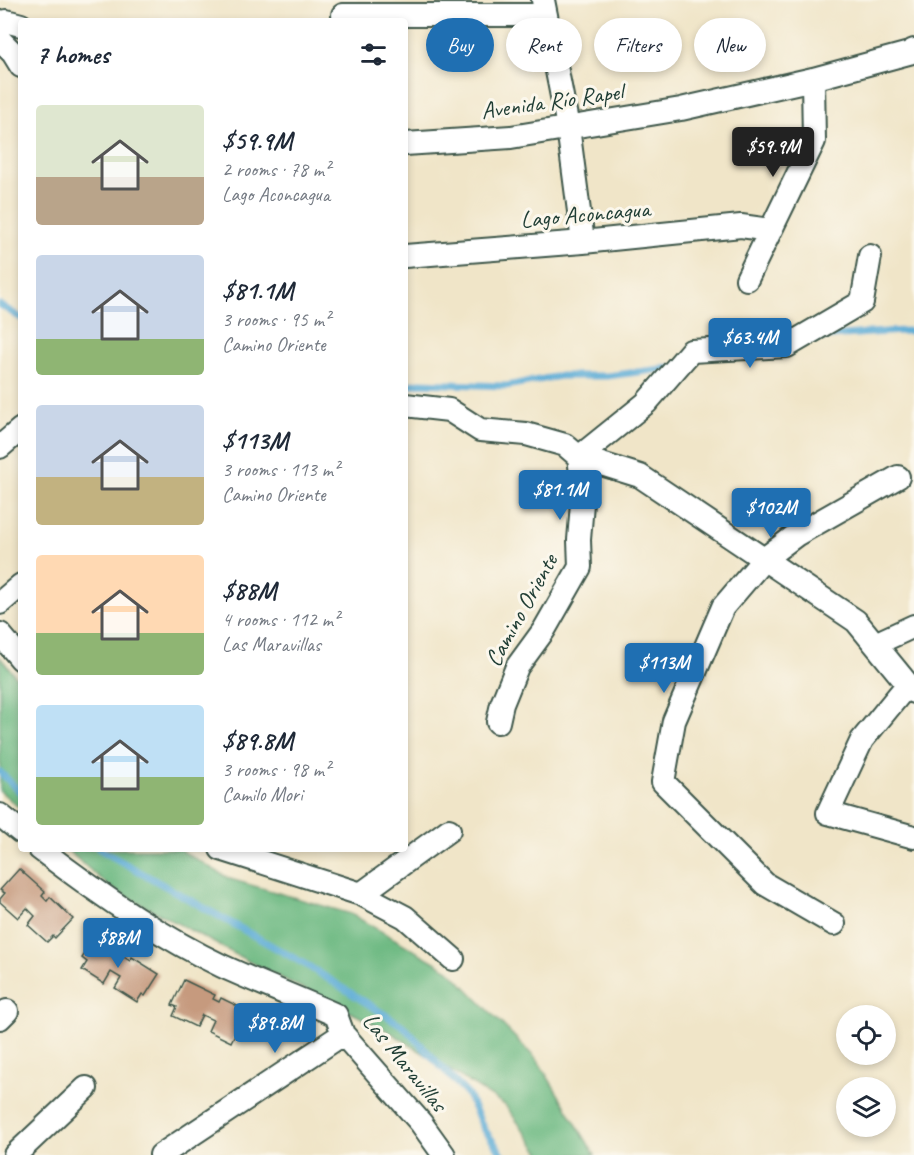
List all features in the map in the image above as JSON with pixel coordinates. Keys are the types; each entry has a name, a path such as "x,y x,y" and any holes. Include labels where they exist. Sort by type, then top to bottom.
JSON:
{"street":[{"path":"346,12 544,8 568,128 583,242"},
{"path":"0,22 18,24"},
{"path":"0,40 18,61"},
{"name":"Avenida Río Rapel","path":"408,144 511,136 681,109 813,79 914,50"},
{"path":"747,279 814,141 813,79"},
{"name":"Lago Aconcagua","path":"408,256 583,242 741,226 770,230"},
{"path":"579,457 646,403 691,351 787,346 862,302 870,256"},
{"path":"408,405 449,410 480,430 526,434 565,445 579,457 640,476 856,621 911,688 862,740 828,813 914,837"},
{"path":"0,447 18,432"},
{"name":"Camino Oriente","path":"498,722 502,704 517,667 544,630 580,567 579,540 583,491 579,457"},
{"path":"834,924 765,884 663,782 674,721 723,607 764,559 796,535 898,477"},
{"path":"0,603 18,588"},
{"path":"875,644 914,626"},
{"path":"0,634 18,655"},
{"path":"0,815 18,830"},
{"path":"361,894 449,830"},
{"name":"Las Maravillas","path":"44,852 101,894 174,940 221,965 336,1015 343,1034 421,1123 444,1155"},
{"path":"239,852 361,894 405,917 453,959"},
{"path":"161,1155 343,1034"},
{"path":"15,1155 86,1088"}],"green space":[{"path":"0,657 18,679 18,806 0,791"},
{"path":"69,852 184,852 230,879 351,914 449,970 538,1061 595,1155 542,1155 505,1105 390,1032 248,961 111,888"}],"building":[{"path":"19,869 45,892 42,896 47,901 50,897 73,919 55,938 53,936 47,942 28,925 35,916 27,908 18,918 0,902 5,893 0,890"},
{"path":"97,935 126,953 124,957 130,961 132,957 159,974 145,996 142,994 137,1002 115,988 121,978 111,972 104,984 82,970 87,962 82,958"},
{"path":"184,980 215,995 213,999 219,1002 221,998 250,1012 238,1036 235,1034 231,1042 208,1031 213,1020 202,1015 196,1027 173,1016 177,1007 172,1005"}],"waterway":[{"path":"0,305 18,316"},
{"path":"818,337 914,331"},
{"path":"408,385 420,383 506,386 560,376 607,376 669,368"},
{"path":"0,772 18,790"},
{"path":"104,852 308,966 403,1026 468,1095 484,1129 503,1155"}]}
